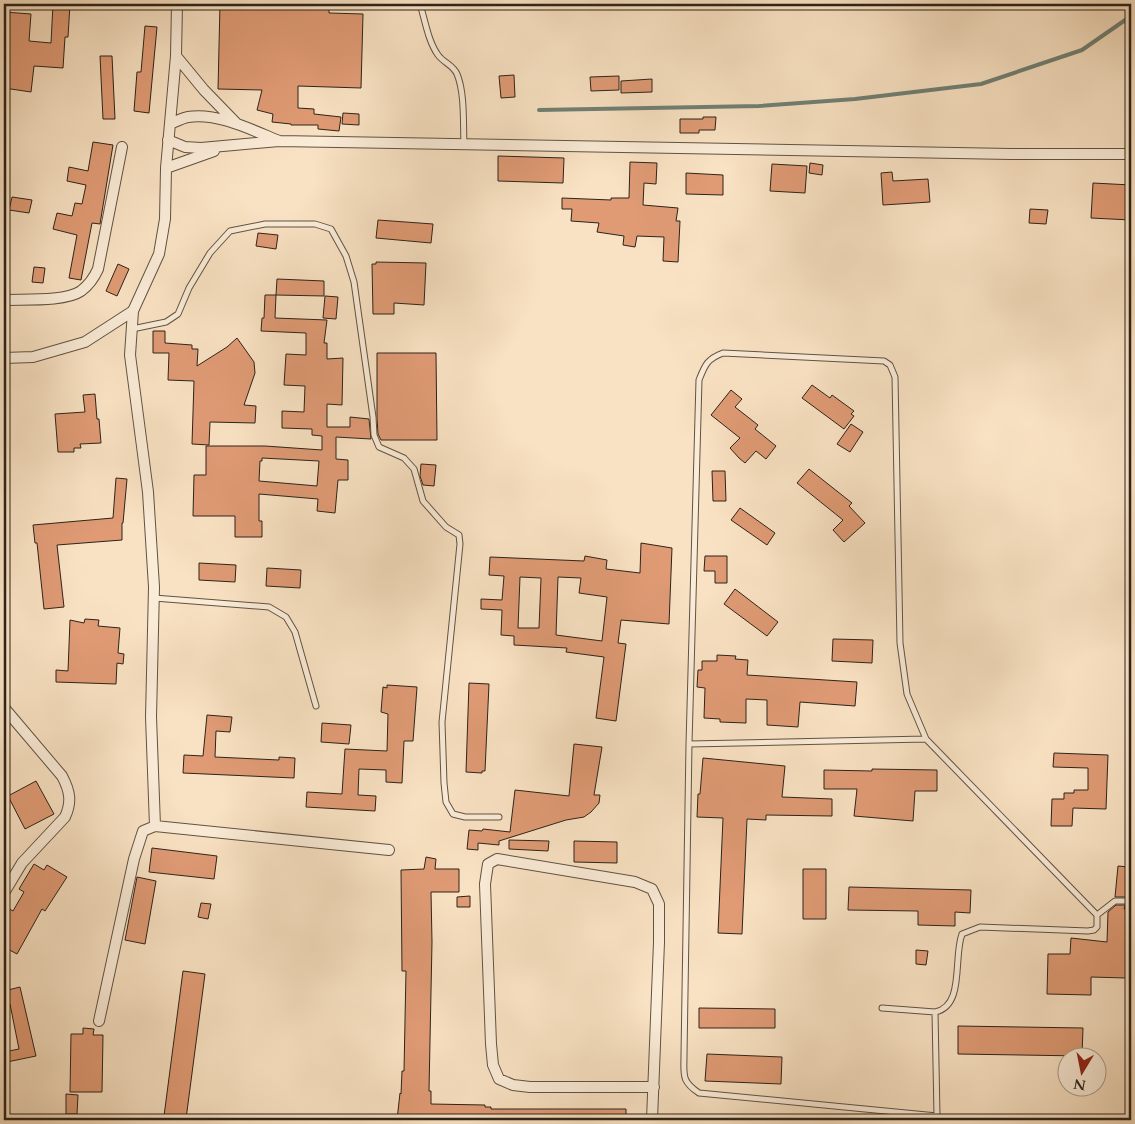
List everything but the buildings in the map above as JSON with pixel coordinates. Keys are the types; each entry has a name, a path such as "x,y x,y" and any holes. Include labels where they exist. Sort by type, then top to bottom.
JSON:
{"street":[{"path":"155,826 151,717 154,598 148,492 130,355 133,311 159,254 165,219 166,168 176,56 177,4"},
{"path":"176,56 204,90 237,123"},
{"path":"170,124 188,117 201,117 237,123 280,142"},
{"path":"168,140 186,147 201,148 280,142 1131,154"},
{"path":"166,168 226,146"},
{"path":"4,300 47,300 62,297 80,292 91,282 98,269 122,147"},
{"path":"4,358 33,358 85,342 133,311"},
{"path":"4,893 22,864 65,817 69,808 70,797 68,787 62,776 5,708"},
{"path":"99,1021 134,859 142,831 155,826 389,850"},
{"path":"652,1120 654,1087 659,904 652,890 635,882 497,859 488,864 485,884 491,1044 493,1065 499,1080 513,1085 530,1087 654,1087"}],"lane":[{"path":"420,4 430,37 438,54 453,68 458,76 464,144"},
{"path":"132,329 166,322 178,314 189,288 210,253 230,231 265,224 315,224 331,229 346,256 354,282 374,435 379,447 404,458 414,469 423,501 446,527 459,535 460,553 442,722 446,802 453,814 465,817 499,818"},
{"path":"882,1008 935,1012 944,1010 955,994 958,944 962,934 980,928 1088,931 1094,930 1097,927 1097,915 926,739 906,694 901,660 895,378 890,365 884,360 723,353 711,358 704,367 699,380 689,744 685,1081 699,1093 936,1118 935,1012"},
{"path":"154,598 269,608 286,617 295,632 316,706"},
{"path":"689,744 926,739"},
{"path":"1097,915 1115,901 1131,901"}],"waterway":[{"path":"539,110 759,106 855,99 981,84 1082,50 1131,16"}]}
